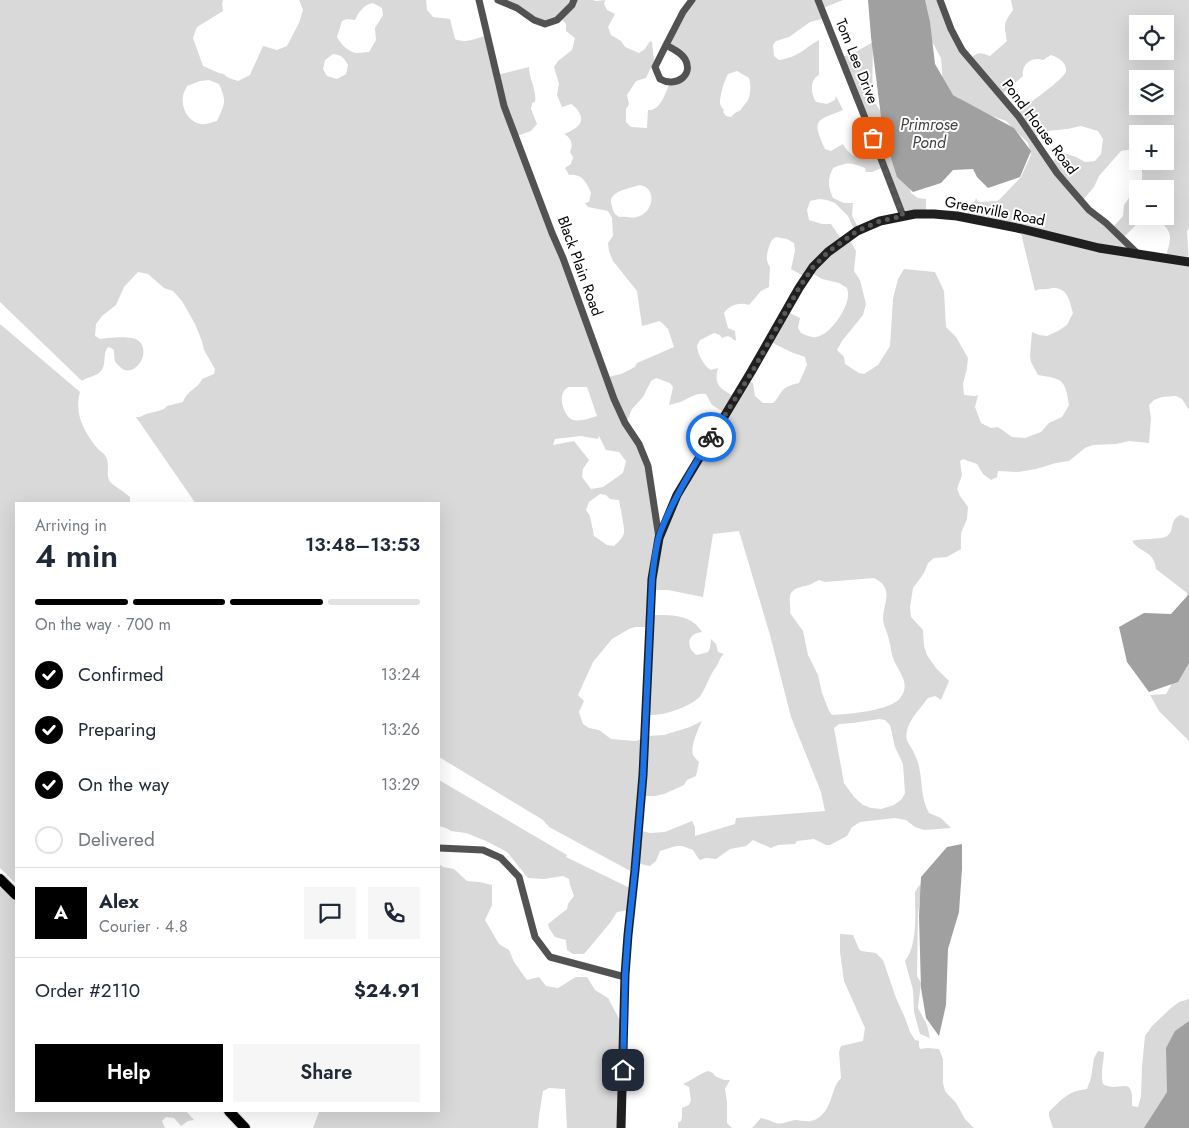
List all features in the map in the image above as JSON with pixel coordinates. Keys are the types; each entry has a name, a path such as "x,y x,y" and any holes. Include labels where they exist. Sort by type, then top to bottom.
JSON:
{"main road":[{"name":"Greenville Road","path":"621,1128 625,977 643,775 652,579 659,538 677,495 752,372 799,288 813,267 828,252 857,231 880,221 915,214 956,216 1022,229 1099,248 1189,262"},
{"path":"0,879 15,894"},
{"path":"230,1112 245,1128"}],"street":[{"name":"Black Plain Road","path":"479,0 504,106 563,258 614,399 625,422 639,444 648,466 659,538"},
{"path":"498,0 517,8 534,20 544,24 558,20 574,0"},
{"path":"666,45 680,53 686,61 687,68 682,80 667,82 660,79 655,67 666,45 684,12 692,0"},
{"name":"Tom Lee Drive","path":"818,0 903,216"},
{"name":"Pond House Road","path":"940,0 951,29 962,50 1019,117 1057,173 1089,210 1139,254"},
{"path":"440,848 483,850 501,858 519,877 535,937 550,957 625,977"}],"shaded area":[{"path":"0,0 223,0 223,11 197,27 193,38 203,66 238,81 250,75 263,46 277,50 287,46 299,23 303,10 299,0 426,0 427,10 433,17 450,19 455,39 467,41 488,35 497,75 529,67 535,98 531,109 537,124 531,131 517,136 608,377 621,374 635,367 637,363 674,347 668,329 660,321 642,326 637,291 613,261 609,251 608,243 613,236 612,218 608,211 588,207 585,203 589,202 591,193 588,186 581,177 569,175 565,168 571,164 573,157 570,152 571,142 564,134 577,127 580,124 581,118 577,109 571,104 562,107 557,95 559,84 554,67 558,61 572,50 575,38 566,31 566,24 562,19 546,22 499,0 605,0 604,4 607,10 615,14 608,27 611,35 621,41 625,47 639,53 645,49 650,41 652,42 654,61 646,78 636,81 627,95 629,104 626,109 626,122 631,127 647,128 648,110 652,110 659,105 670,82 684,76 686,59 669,46 691,0 843,0 823,8 825,18 810,22 789,37 776,41 773,45 774,56 779,60 791,57 819,40 819,75 812,84 813,95 816,102 827,104 835,100 836,96 843,110 822,119 817,126 818,132 825,149 831,151 843,144 849,152 857,157 861,150 875,145 841,57 852,54 873,42 872,98 881,112 911,193 918,198 926,199 926,213 903,215 884,167 872,172 866,172 865,168 852,164 833,168 829,180 831,194 833,198 844,203 853,203 852,216 859,229 855,231 848,216 835,203 819,199 810,201 807,210 809,220 822,224 831,224 842,240 848,237 856,251 854,271 860,280 866,304 863,315 837,350 844,357 845,364 859,373 864,374 878,365 890,346 893,299 898,279 904,269 935,272 944,291 946,327 956,337 968,358 963,384 964,395 978,395 975,407 981,423 991,428 998,427 1012,437 1025,438 1041,432 1049,423 1062,417 1069,405 1062,382 1038,375 1031,362 1032,332 1047,336 1058,331 1067,325 1073,313 1068,297 1063,291 1053,288 1035,291 1020,229 967,217 970,203 975,201 976,198 978,202 998,201 1021,177 1031,155 1028,143 1006,121 975,110 944,90 941,58 930,38 924,0 941,0 947,17 971,58 980,53 990,56 1007,41 1005,25 1007,18 1013,10 1011,0 1189,0 1189,228 1187,231 1189,261 1189,410 1182,399 1176,396 1162,397 1154,400 1149,405 1151,418 1149,443 1129,441 1116,444 1093,445 1085,448 1069,461 1018,472 998,471 997,477 991,480 983,474 977,464 963,459 960,461 962,475 957,489 968,507 967,519 961,533 961,549 947,557 934,558 928,563 924,573 913,588 910,607 911,617 923,630 924,646 927,655 936,668 949,681 941,700 935,696 928,698 910,722 906,737 918,761 926,807 929,813 941,818 951,828 924,830 915,827 906,820 895,818 860,822 852,827 847,836 830,845 814,839 797,841 795,844 778,845 771,848 753,840 746,846 730,849 716,859 706,858 700,860 693,850 684,846 677,846 660,851 656,861 650,866 636,863 634,873 549,827 543,820 440,758 440,502 195,502 136,417 183,402 202,379 214,374 215,369 204,350 195,324 182,301 173,291 164,288 148,274 138,272 124,287 116,305 102,316 96,324 95,336 100,339 126,337 139,341 143,352 140,363 136,368 125,370 116,363 114,350 108,347 101,371 82,381 0,302","holes":["373,3 382,8 383,15 375,28 376,40 369,52 356,53 350,51 337,37 342,21 347,19 355,20 364,7","333,54 339,55 348,65 346,74 337,79 327,76 323,69 325,60","1051,55 1065,65 1066,71 1052,86 1017,112 1002,94 1023,76 1024,68 1028,62 1035,59 1043,60","737,71 749,78 750,92 748,100 741,110 731,117 726,116 723,112 724,110 720,102 721,94 728,74","209,80 219,84 224,99 217,121 207,124 193,121 183,106 183,94 187,86","1081,126 1098,131 1103,139 1101,154 1095,161 1085,162 1064,153 1051,162 1035,138 1047,131","640,185 649,190 652,198 646,212 630,218 619,217 615,214 611,202 614,195","776,237 787,239 794,243 795,251 791,269 805,277 810,272 822,279 839,283 847,288 848,296 845,308 837,321 827,332 816,337 810,337 801,333 798,328 800,318 786,311 771,342 805,357 807,365 799,383 785,389 773,403 763,403 755,396 753,383 746,380 734,397 722,389 717,383 718,368 711,370 703,363 697,346 700,340 714,333 722,338 729,336 736,341 735,331 728,328 724,313 735,305 749,305 761,291 769,287 770,267 767,258 771,241","656,378 670,383 673,387 669,405 681,402 695,395 706,394 712,405 725,413 658,532 641,448 626,423 632,409 643,397 651,381","569,387 587,387 597,416 582,420 570,418 562,405 562,394","581,436 598,439 599,436 606,450 619,452 626,461 623,473 603,487 591,489 582,477 583,469 589,460 574,441 553,445 555,439","600,494 606,495 610,499 619,500 624,530 623,535 614,546 607,545 594,536 590,516 586,510 589,502","739,531 770,635 791,717 821,792 825,811 736,818 735,824 695,836 695,827 692,821 665,832 650,833 638,830 642,796 664,794 684,785 687,780 696,776 699,762 692,752 702,721 664,735 648,736 636,741 611,739 599,730 589,728 583,724 579,712 584,701 578,695 593,662 612,639 635,627 650,627 647,715 667,713 698,698 724,654 718,652 716,644 711,639 708,652 697,655 693,652 689,641 693,635 702,632 690,620 673,616 651,615 652,590 668,590 703,597 713,534","874,578 885,588 884,625 892,656 903,677 905,687 901,697 889,706 858,713 832,715 829,711 818,675 808,655 803,631 790,613 790,598 793,591 819,580 825,582","879,719 885,720 890,725 895,747 903,764 905,793 902,799 894,805 881,809 863,805 854,797 844,783 834,728 839,724"]},
{"path":"0,324 80,392 78,408 85,429 93,443 106,457 109,480 130,497 130,502 15,502 15,883 0,868"},
{"path":"1181,515 1189,519 1189,600 1187,602 1187,593 1156,569 1153,558 1132,541 1165,537 1170,532 1177,517"},
{"path":"1189,657 1189,741 1159,711 1150,695 1166,694"},
{"path":"440,781 567,855 566,857 632,889 630,910 617,912 584,954 573,954 567,950 566,940 555,937 548,924 567,909 574,896 569,879 563,876 544,879 528,878 507,852 466,833 451,831 440,826"},
{"path":"440,865 454,869 467,881 492,885 492,905 485,920 499,944 509,950 514,962 527,980 539,977 546,986 558,988 576,977 587,977 595,990 608,998 624,1028 618,1128 567,1128 565,1089 549,1088 543,1091 538,1128 313,1128 319,1112 440,1112"},
{"path":"922,883 918,914 917,976 921,983 918,1008 927,1025 930,1038 920,1034 914,1012 913,990 905,961 914,937 915,892"},
{"path":"0,885 15,900 15,1112 187,1112 194,1120 188,1121 181,1126 174,1118 166,1117 162,1121 165,1128 0,1128"},
{"path":"840,934 853,935 861,951 876,953 883,960 910,1032 915,1040 919,1041 920,1049 939,1049 943,1059 945,1091 956,1103 965,1119 974,1128 752,1128 761,1118 781,1124 795,1120 811,1121 819,1118 827,1109 836,1084 841,1078 839,1052 841,1046 863,1041 865,1028 844,981 840,952"},
{"path":"1189,999 1189,1128 1053,1128 1049,1112 1070,1094 1087,1089 1094,1058 1098,1051 1104,1052 1103,1084 1115,1087 1128,1087 1131,1090 1132,1106 1138,1107 1141,1096 1145,1036 1152,1026 1170,1009 1179,1002"},
{"path":"708,1071 724,1080 730,1080 725,1089 727,1123 732,1128 678,1128 678,1123 682,1117 682,1108 689,1105 691,1100 689,1087 683,1084"}],"water":[{"name":"Primrose Pond","path":"868,0 925,0 930,22 935,64 953,95 1014,128 1031,151 1020,177 988,188 977,177 973,169 953,170 941,183 913,192 897,177 883,133"},
{"path":"1189,594 1189,663 1178,682 1149,692 1127,662 1119,627 1144,613 1171,614"},
{"path":"962,844 959,912 948,949 946,1005 939,1036 926,1018 921,988 919,916 921,877 947,847"},
{"path":"1189,1021 1189,1128 1144,1128 1167,1092 1166,1048 1175,1031"}],"way so far":[{"path":"711,437 752,372 782,317 813,267 828,252 857,231 880,221 903,216 873,138"}],"route":[{"path":"623,1070 625,975 643,775 654,563 660,534 677,495 711,437"}]}
